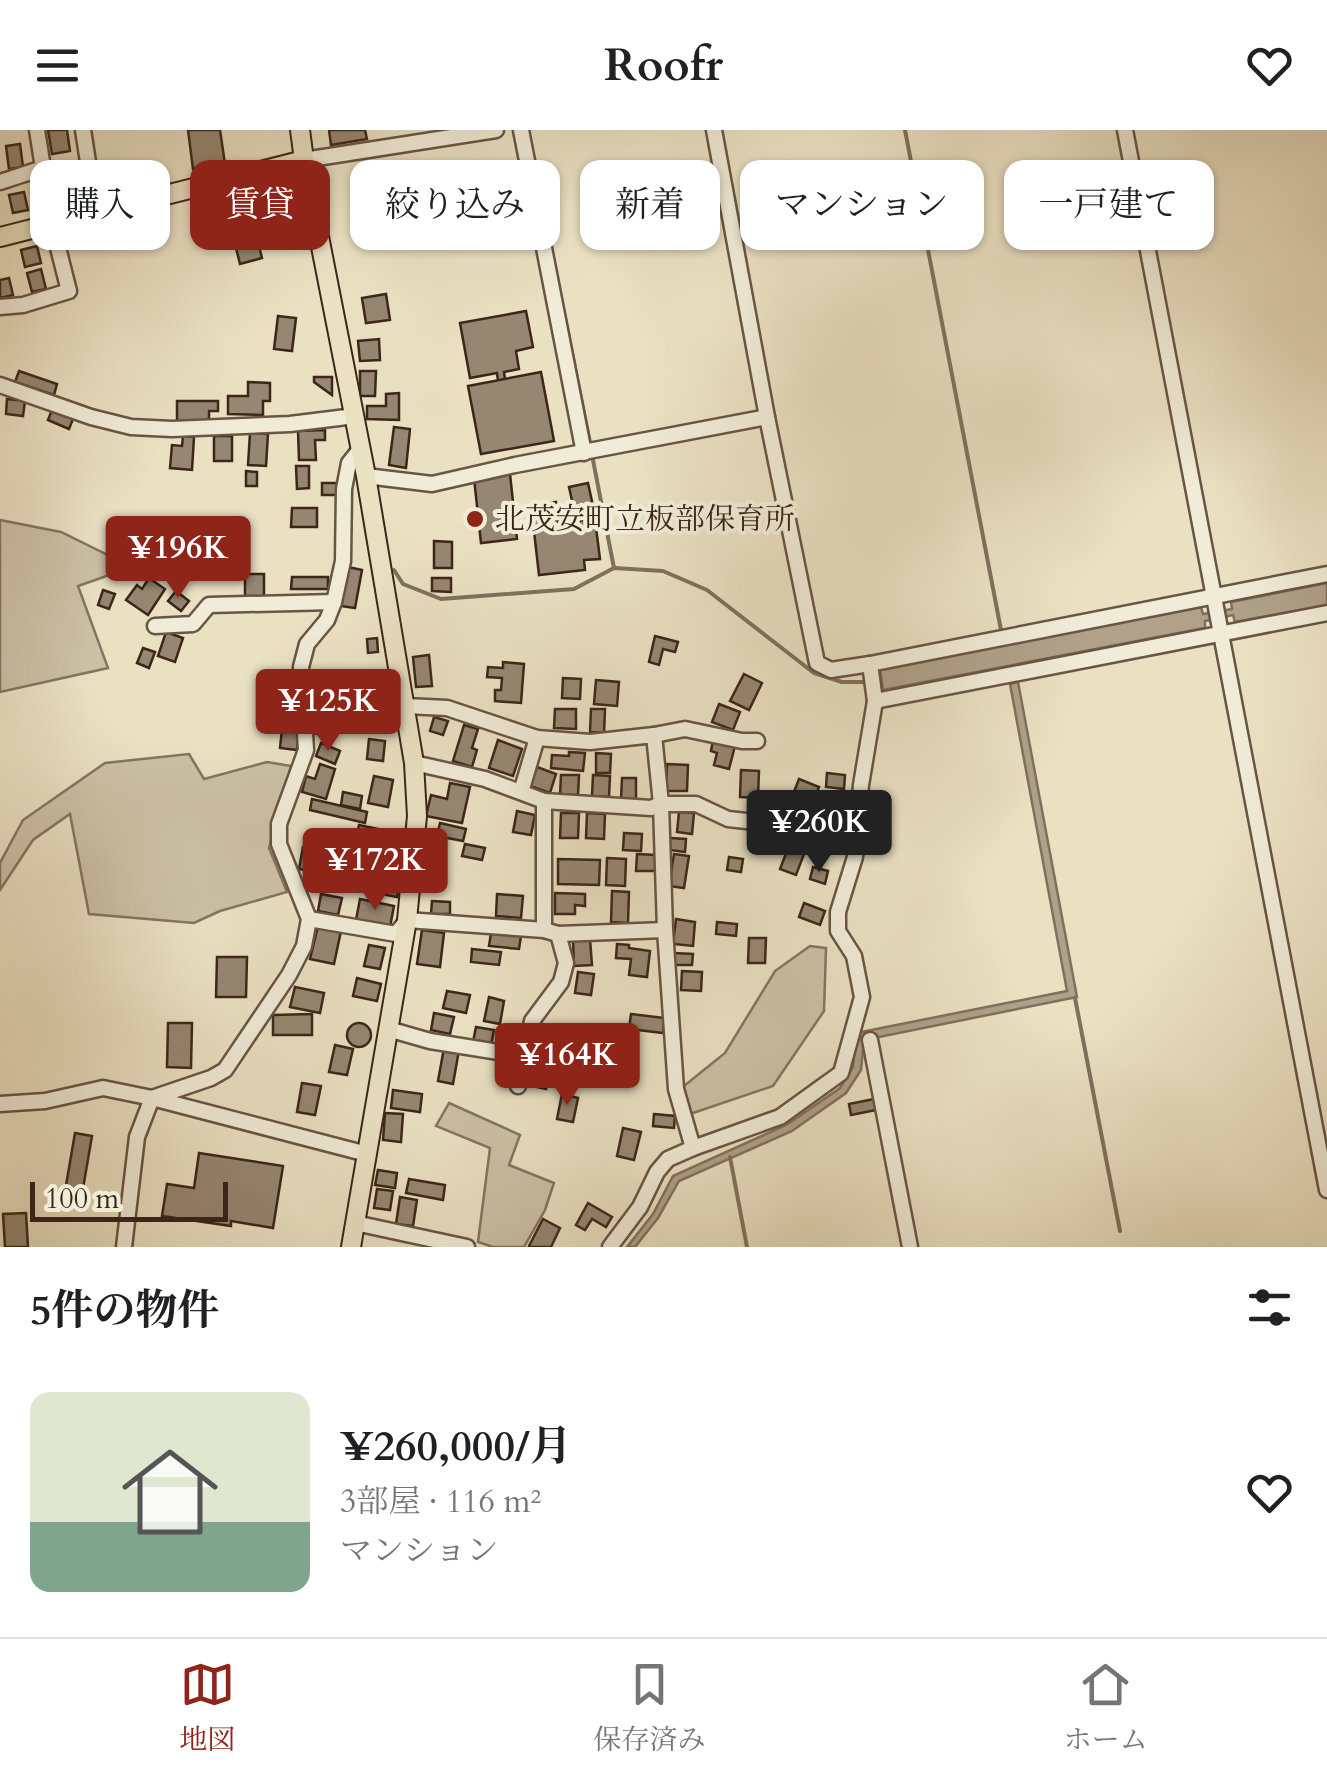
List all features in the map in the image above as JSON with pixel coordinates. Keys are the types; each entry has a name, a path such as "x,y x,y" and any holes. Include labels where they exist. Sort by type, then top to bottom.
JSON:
{"main road":[{"path":"300,130 304,160"},
{"path":"0,237 30,230"},
{"path":"322,250 406,706 417,816 407,920 351,1247"}],"street":[{"path":"37,130 42,160"},
{"path":"82,130 87,160"},
{"path":"304,160 496,130"},
{"path":"521,130 584,452"},
{"path":"714,130 817,664 831,670 1217,614 1327,613"},
{"path":"1124,130 1327,1190"},
{"path":"0,182 30,172"},
{"path":"0,307 69,291 59,250"},
{"path":"0,386 130,427 251,426 354,416"},
{"path":"366,476 432,484 767,417"},
{"path":"152,1098 225,1070 304,946 309,918 279,844 280,824 306,750 301,667 307,644 326,620 334,602 343,561 344,489 349,463 361,448"},
{"path":"876,701 1217,614 1327,574"},
{"path":"154,626 193,624 210,605 334,602"},
{"path":"610,1247 640,1207 668,1159 780,1118 841,1073 862,997 854,956 838,931 838,912 856,857 861,785 876,701 870,664"},
{"path":"406,706 447,708 537,738 590,742 685,729 756,741"},
{"path":"654,734 676,1089 693,1148"},
{"path":"521,792 537,738"},
{"path":"414,763 485,780 544,801 651,808 661,804 696,804 728,820 784,825 856,844"},
{"path":"518,1086 532,1021 561,982 566,963 551,932 544,801"},
{"path":"309,918 396,934 407,920 551,932 665,930"},
{"path":"388,1029 430,1041 523,1056"},
{"path":"870,1040 910,1247"},
{"path":"0,1104 45,1101 103,1088 367,1154"},
{"path":"124,1247 137,1136 152,1098"},
{"path":"355,1224 467,1247"}],"shaded area":[{"path":"0,520 61,532 132,567 78,586 108,668 0,692"},
{"path":"1327,583 1327,605 1235,622 1233,615 1205,621 1205,628 883,690 880,669 1201,607 1203,614 1232,609 1231,602"},
{"path":"1018,682 1077,997 864,1040 861,1070 846,1093 792,1131 679,1181 658,1218 635,1247 627,1247 653,1214 673,1176 788,1124 840,1088 853,1067 856,1033 1067,991 1010,684"},
{"path":"189,754 204,779 267,762 291,766 269,848 287,892 220,911 194,923 89,914 70,814 33,840 0,890 0,863 23,820 105,763"},
{"path":"810,946 826,948 824,1011 773,1086 690,1114 684,1086 725,1053 775,971"},
{"path":"449,1103 520,1135 509,1165 554,1183 545,1210 524,1247 493,1247 478,1242 490,1148 436,1126"}],"building":[{"path":"48,130 67,130 70,151 52,154"},
{"path":"188,130 220,130 224,160 192,160"},
{"path":"329,130 365,130 367,139 331,145"},
{"path":"20,144 23,167 9,169 6,146"},
{"path":"24,192 28,210 13,213 9,195"},
{"path":"21,250 38,250 41,263 25,267"},
{"path":"236,250 260,250 262,258 240,264"},
{"path":"41,269 46,289 32,292 27,273"},
{"path":"9,278 13,295 0,298 0,280"},
{"path":"386,294 390,320 366,323 362,298"},
{"path":"526,311 533,347 516,351 519,369 504,372 505,379 498,381 497,373 470,378 460,323"},
{"path":"278,316 296,318 292,351 274,349"},
{"path":"379,339 380,360 360,361 358,341"},
{"path":"19,371 57,384 54,395 15,382"},
{"path":"360,371 376,371 375,396 360,396"},
{"path":"541,372 554,441 481,454 468,386"},
{"path":"314,377 332,377 332,395 314,382"},
{"path":"248,382 270,383 270,401 263,401 263,415 228,414 228,396 248,396"},
{"path":"399,393 399,420 367,419 367,406 386,406 386,394"},
{"path":"7,399 25,401 23,416 6,414"},
{"path":"177,401 218,401 218,411 209,411 209,421 177,421"},
{"path":"52,410 73,419 69,429 48,420"},
{"path":"394,427 410,429 406,468 389,465"},
{"path":"325,430 325,440 315,440 316,460 299,460 298,431"},
{"path":"250,433 268,434 266,466 248,465"},
{"path":"183,436 194,437 192,470 170,468 172,445 182,446"},
{"path":"214,436 232,436 232,461 214,461"},
{"path":"296,466 309,466 309,488 297,489"},
{"path":"246,471 257,472 257,486 246,486"},
{"path":"510,474 517,539 481,543 474,478"},
{"path":"322,483 337,483 337,495 322,495"},
{"path":"588,483 595,515 576,519 569,487"},
{"path":"556,502 558,523 595,519 600,559 584,560 585,570 539,575 531,505"},
{"path":"292,508 317,508 317,527 291,527"},
{"path":"434,541 452,542 452,568 434,568"},
{"path":"348,567 362,570 355,608 341,606"},
{"path":"245,574 264,574 264,599 245,599"},
{"path":"292,577 328,577 328,589 291,589"},
{"path":"149,578 165,589 148,615 126,600 137,585 142,589"},
{"path":"432,578 451,578 451,592 432,591"},
{"path":"103,590 115,594 109,609 98,605"},
{"path":"176,591 189,601 181,611 168,601"},
{"path":"166,632 183,638 175,662 158,656"},
{"path":"655,636 678,642 675,652 663,649 659,665 649,662"},
{"path":"377,638 378,652 368,653 367,639"},
{"path":"143,648 155,652 149,668 137,663"},
{"path":"429,655 432,686 416,687 413,657"},
{"path":"503,662 524,664 521,703 495,701 495,690 501,690 502,678 487,677 488,667 503,668"},
{"path":"744,674 762,683 749,710 730,701"},
{"path":"563,678 581,679 580,699 562,698"},
{"path":"596,680 619,682 617,706 594,704"},
{"path":"310,686 324,688 322,703 308,701"},
{"path":"719,704 740,712 733,730 712,722"},
{"path":"293,706 294,723 282,724 280,707"},
{"path":"314,708 332,710 329,735 311,733"},
{"path":"555,709 576,709 576,729 554,728"},
{"path":"591,709 605,709 604,733 590,732"},
{"path":"434,717 448,721 443,735 430,731"},
{"path":"464,725 478,729 472,767 453,761"},
{"path":"282,729 299,731 297,750 280,748"},
{"path":"369,739 385,741 383,761 367,759"},
{"path":"498,740 522,749 513,776 489,768"},
{"path":"713,740 735,746 729,769 714,765 717,753 711,751"},
{"path":"321,743 340,751 335,764 316,756"},
{"path":"569,752 585,753 583,771 551,768 552,755 569,756"},
{"path":"596,753 611,754 610,773 596,773"},
{"path":"320,764 335,769 326,799 302,792 306,776 315,779"},
{"path":"667,764 688,765 687,791 666,791"},
{"path":"537,767 556,774 550,793 530,786"},
{"path":"741,770 759,771 758,798 740,797"},
{"path":"827,773 845,775 844,789 826,787"},
{"path":"561,775 579,775 578,795 560,795"},
{"path":"593,775 610,776 609,797 592,796"},
{"path":"374,776 393,780 388,807 368,803"},
{"path":"622,778 636,778 636,799 621,799"},
{"path":"799,779 819,787 807,818 787,810"},
{"path":"450,783 470,787 462,823 426,816 431,795 447,799"},
{"path":"343,792 362,796 360,809 341,805"},
{"path":"312,799 367,812 365,823 310,810"},
{"path":"517,811 535,815 531,835 513,832"},
{"path":"679,812 694,813 692,834 677,832"},
{"path":"561,813 579,813 578,838 560,838"},
{"path":"587,813 605,814 604,839 586,838"},
{"path":"832,813 847,815 845,833 830,831"},
{"path":"440,823 466,829 463,841 437,836"},
{"path":"359,825 383,830 378,855 354,850"},
{"path":"624,833 642,834 641,851 623,850"},
{"path":"793,835 809,841 796,875 780,869"},
{"path":"670,838 686,839 685,852 670,850"},
{"path":"465,844 485,848 482,860 462,856"},
{"path":"303,847 318,850 314,872 299,869"},
{"path":"637,854 656,855 655,871 636,871"},
{"path":"674,854 689,856 684,888 669,886"},
{"path":"729,857 743,859 741,872 727,870"},
{"path":"607,858 626,859 625,886 606,885"},
{"path":"558,859 600,860 599,885 558,884"},
{"path":"428,863 445,866 443,883 426,881"},
{"path":"323,864 337,867 334,883 320,880"},
{"path":"813,867 828,871 825,884 810,879"},
{"path":"366,871 400,878 397,897 351,888 353,879 364,882"},
{"path":"612,891 629,892 628,923 611,922"},
{"path":"555,893 585,894 585,906 575,905 575,914 555,914"},
{"path":"321,894 342,898 338,915 318,911"},
{"path":"497,894 523,896 521,918 496,916"},
{"path":"360,899 394,906 390,927 356,920"},
{"path":"432,901 450,902 450,914 431,914"},
{"path":"804,903 825,911 820,925 799,917"},
{"path":"676,919 695,922 693,946 673,944"},
{"path":"717,922 737,924 736,936 716,934"},
{"path":"318,926 341,931 334,964 310,959"},
{"path":"422,930 444,933 440,967 417,964"},
{"path":"491,933 521,936 519,949 489,946"},
{"path":"749,938 766,938 765,963 748,963"},
{"path":"590,939 592,965 574,966 573,940"},
{"path":"617,944 650,951 647,977 629,975 631,959 616,958"},
{"path":"369,945 385,948 380,969 364,966"},
{"path":"472,949 501,952 499,965 471,962"},
{"path":"674,953 693,954 692,965 673,965"},
{"path":"217,957 247,957 246,997 216,997"},
{"path":"682,971 702,972 701,991 681,990"},
{"path":"578,972 594,974 591,995 575,993"},
{"path":"357,978 381,984 377,1001 353,996"},
{"path":"295,987 324,993 320,1013 290,1007"},
{"path":"447,991 470,995 466,1013 443,1008"},
{"path":"489,997 504,1001 500,1024 484,1021"},
{"path":"434,1013 454,1017 450,1034 431,1030"},
{"path":"312,1014 312,1035 273,1035 273,1015"},
{"path":"631,1014 665,1018 663,1033 629,1029"},
{"path":"168,1023 192,1023 191,1068 167,1067"},
{"path":"359,1023 371,1035 359,1047 347,1035"},
{"path":"476,1027 494,1030 491,1046 473,1042"},
{"path":"602,1034 623,1036 621,1064 591,1062 592,1047 601,1047"},
{"path":"335,1045 353,1049 347,1075 329,1072"},
{"path":"444,1048 459,1050 453,1084 438,1081"},
{"path":"535,1054 552,1058 546,1089 528,1085"},
{"path":"302,1083 321,1086 315,1115 297,1112"},
{"path":"393,1090 422,1094 420,1112 391,1108"},
{"path":"562,1094 578,1098 573,1122 557,1119"},
{"path":"874,1099 876,1110 851,1115 849,1104"},
{"path":"385,1113 403,1114 401,1142 383,1140"},
{"path":"654,1114 675,1116 674,1128 653,1126"},
{"path":"623,1128 641,1132 634,1160 617,1156"},
{"path":"75,1133 92,1136 80,1206 63,1203"},
{"path":"199,1153 283,1166 273,1228 162,1216 167,1184 194,1188"},
{"path":"378,1170 397,1173 395,1188 375,1185"},
{"path":"409,1179 445,1185 443,1200 406,1193"},
{"path":"377,1189 393,1191 390,1210 374,1208"},
{"path":"400,1197 417,1200 413,1226 396,1224"},
{"path":"588,1203 612,1217 606,1227 592,1219 585,1230 576,1225"},
{"path":"26,1213 28,1247 5,1247 3,1214"},
{"path":"543,1219 560,1228 551,1247 531,1247 529,1246"}],"waterway":[{"path":"905,130 1001,630"},
{"path":"551,250 590,443"},
{"path":"592,455 614,568"},
{"path":"394,570 403,584 441,599 574,589 614,568 663,571 707,590 814,673 842,682 867,682"},
{"path":"1075,998 1120,1231"},
{"path":"730,1157 747,1247"}],"place":[{"name":"北茂安町立板部保育所","path":"475,519"}]}
